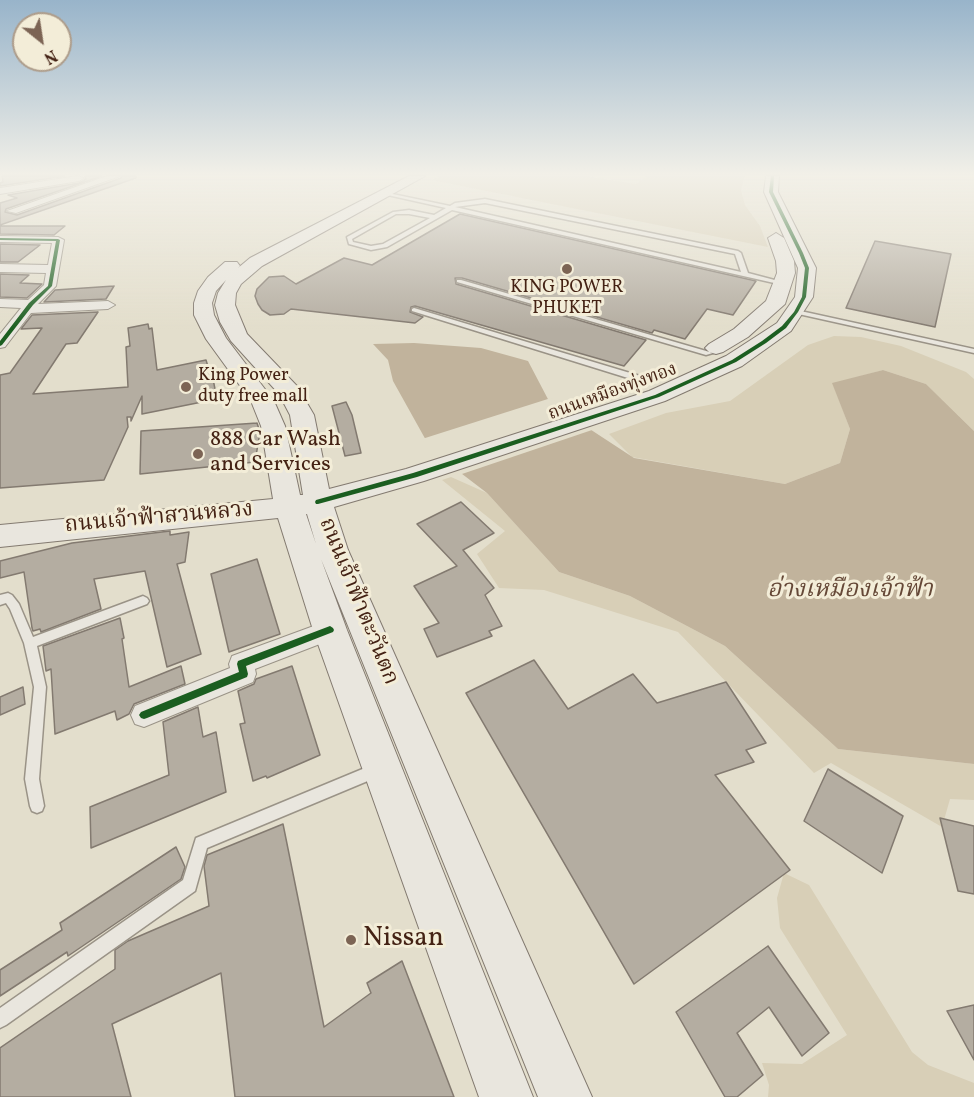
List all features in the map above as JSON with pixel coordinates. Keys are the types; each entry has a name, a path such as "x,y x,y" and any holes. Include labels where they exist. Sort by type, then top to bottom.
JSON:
{"main road":[{"name":"ถนนเจ้าฟ้าตะวันตก","path":"316,227 264,256 234,280 225,299 226,313 238,337 289,391 302,415 302,495 330,630 506,1097"},
{"name":"ถนนเหมืองทุ่งทอง","path":"602,405 709,352 741,333 775,304 786,273 776,227"},
{"name":"ถนนเหมืองทุ่งทอง","path":"302,495 409,466 602,405 657,396 734,361 784,327 804,297 807,268 781,227"},
{"name":"ถนนเจ้าฟ้าตะวันตก","path":"302,495 338,561 565,1097"},
{"name":"ถนนเจ้าฟ้าสวนหลวง","path":"2,533 302,495"}],"street":[{"path":"0,239 58,240 50,286 5,332 0,344"},
{"path":"0,267 53,269"},
{"path":"0,303 29,307 108,305"},
{"path":"144,715 244,675 241,664 330,630"}],"lane":[{"path":"369,227 350,238 351,243 371,248 384,246 417,227"},
{"path":"532,227 783,283"},
{"path":"612,227 738,253 745,274"},
{"path":"459,281 709,352"},
{"path":"414,310 647,381"},
{"path":"796,312 974,351"},
{"path":"0,600 8,598 15,607 30,644 40,687 32,779 37,806"},
{"path":"30,644 143,601"},
{"path":"0,1019 189,885 201,843 381,769"}],"shaded area":[{"path":"668,227 760,227 768,247"},
{"path":"834,336 861,337 901,346 966,372 974,379 974,431 926,384 883,370 833,384 850,429 840,463 785,484 632,457 609,434 666,413 730,401 808,345"},
{"path":"451,477 487,493 559,572 630,596 725,646 838,749 974,764 974,800 950,799 942,827 831,763 814,773 678,632 544,590 499,588 477,554 505,531 442,480"},
{"path":"784,873 809,885 912,1052 928,1065 974,1083 974,1097 768,1097 769,1085 762,1063 802,1064 847,1035 780,928 777,898"}],"water":[{"name":"อ่างเหมืองเจ้าฟ้า","path":"414,343 481,348 528,361 550,403 634,458 785,484 840,463 850,429 832,383 883,370 926,384 974,431 974,764 838,749 725,646 630,596 559,572 487,493 432,451 393,381 388,360 373,344"}],"pier":[{"path":"551,398 595,429 459,475 430,453 422,439"}],"building":[{"path":"0,227 64,227 54,235 0,234"},
{"path":"437,227 518,227 756,281 733,315 707,309 685,339 654,330 652,333 462,278 455,278 456,284 646,340 624,366 415,306 411,307 410,312 423,317 415,323 291,309 284,314 270,315 262,310 255,296 257,289 269,277 284,276 296,284 344,258 372,265"},
{"path":"875,241 951,254 935,327 846,308"},
{"path":"0,244 40,245 18,262 0,262"},
{"path":"0,274 29,275 20,283 42,284 27,298 0,297"},
{"path":"114,286 106,299 44,302 55,290"},
{"path":"98,312 77,343 66,344 33,394 128,387 126,347 130,346 128,328 148,324 149,329 152,328 157,370 206,360 209,370 211,369 217,399 142,414 142,396 131,421 131,417 127,417 128,427 104,480 0,488 0,375 10,373 42,328 21,329 32,315"},
{"path":"346,402 352,415 361,453 345,456 332,406"},
{"name":"888 Car Wash and Services","path":"257,423 260,432 255,462 140,474 141,431"},
{"path":"461,502 494,533 463,550 494,588 485,595 502,626 489,631 492,636 437,657 424,629 439,623 414,586 457,566 417,524"},
{"path":"170,531 170,535 189,532 185,562 177,564 201,654 167,667 145,571 94,579 101,609 41,632 40,629 33,631 32,628 24,572 0,578 0,561 72,543"},
{"path":"257,559 280,634 229,652 211,574"},
{"path":"120,618 129,687 181,666 185,684 134,704 129,714 117,720 115,711 55,734 51,669 46,671 43,646"},
{"path":"534,660 568,709 633,674 657,703 726,682 766,743 746,750 754,762 715,775 790,870 634,984 466,693"},
{"path":"292,666 320,755 267,778 266,776 253,781 240,724 245,723 238,691 254,684 256,679"},
{"path":"23,687 25,704 0,715 0,697"},
{"path":"198,707 203,737 216,732 226,792 91,848 90,807 169,775 163,722"},
{"path":"828,769 903,816 882,873 804,821"},
{"path":"940,818 974,826 974,894 958,891"},
{"path":"283,824 324,1027 371,993 367,983 402,961 454,1097 235,1097 221,973 112,1024 131,1097 0,1097 0,1048 115,969 115,950 128,941 209,906 204,866 207,855"},
{"path":"176,847 185,867 181,879 68,956 67,952 0,996 0,970 62,930 60,923"},
{"path":"768,946 829,1033 802,1056 769,1007 737,1033 763,1075 737,1097 725,1097 676,1012"},
{"path":"974,1005 974,1060 947,1011"}],"cycle path":[{"path":"318,502 415,475 657,396 734,361 784,327 804,297 807,268 788,227"},
{"path":"0,239 58,240 50,286 31,304 0,344"},
{"path":"144,715 244,674 241,664 330,630"}],"place":[{"name":"KING POWER PHUKET","path":"567,269"},
{"name":"King Power duty free mall","path":"186,387"},
{"name":"888 Car Wash and Services","path":"198,454"},
{"name":"Nissan","path":"351,940"}]}
